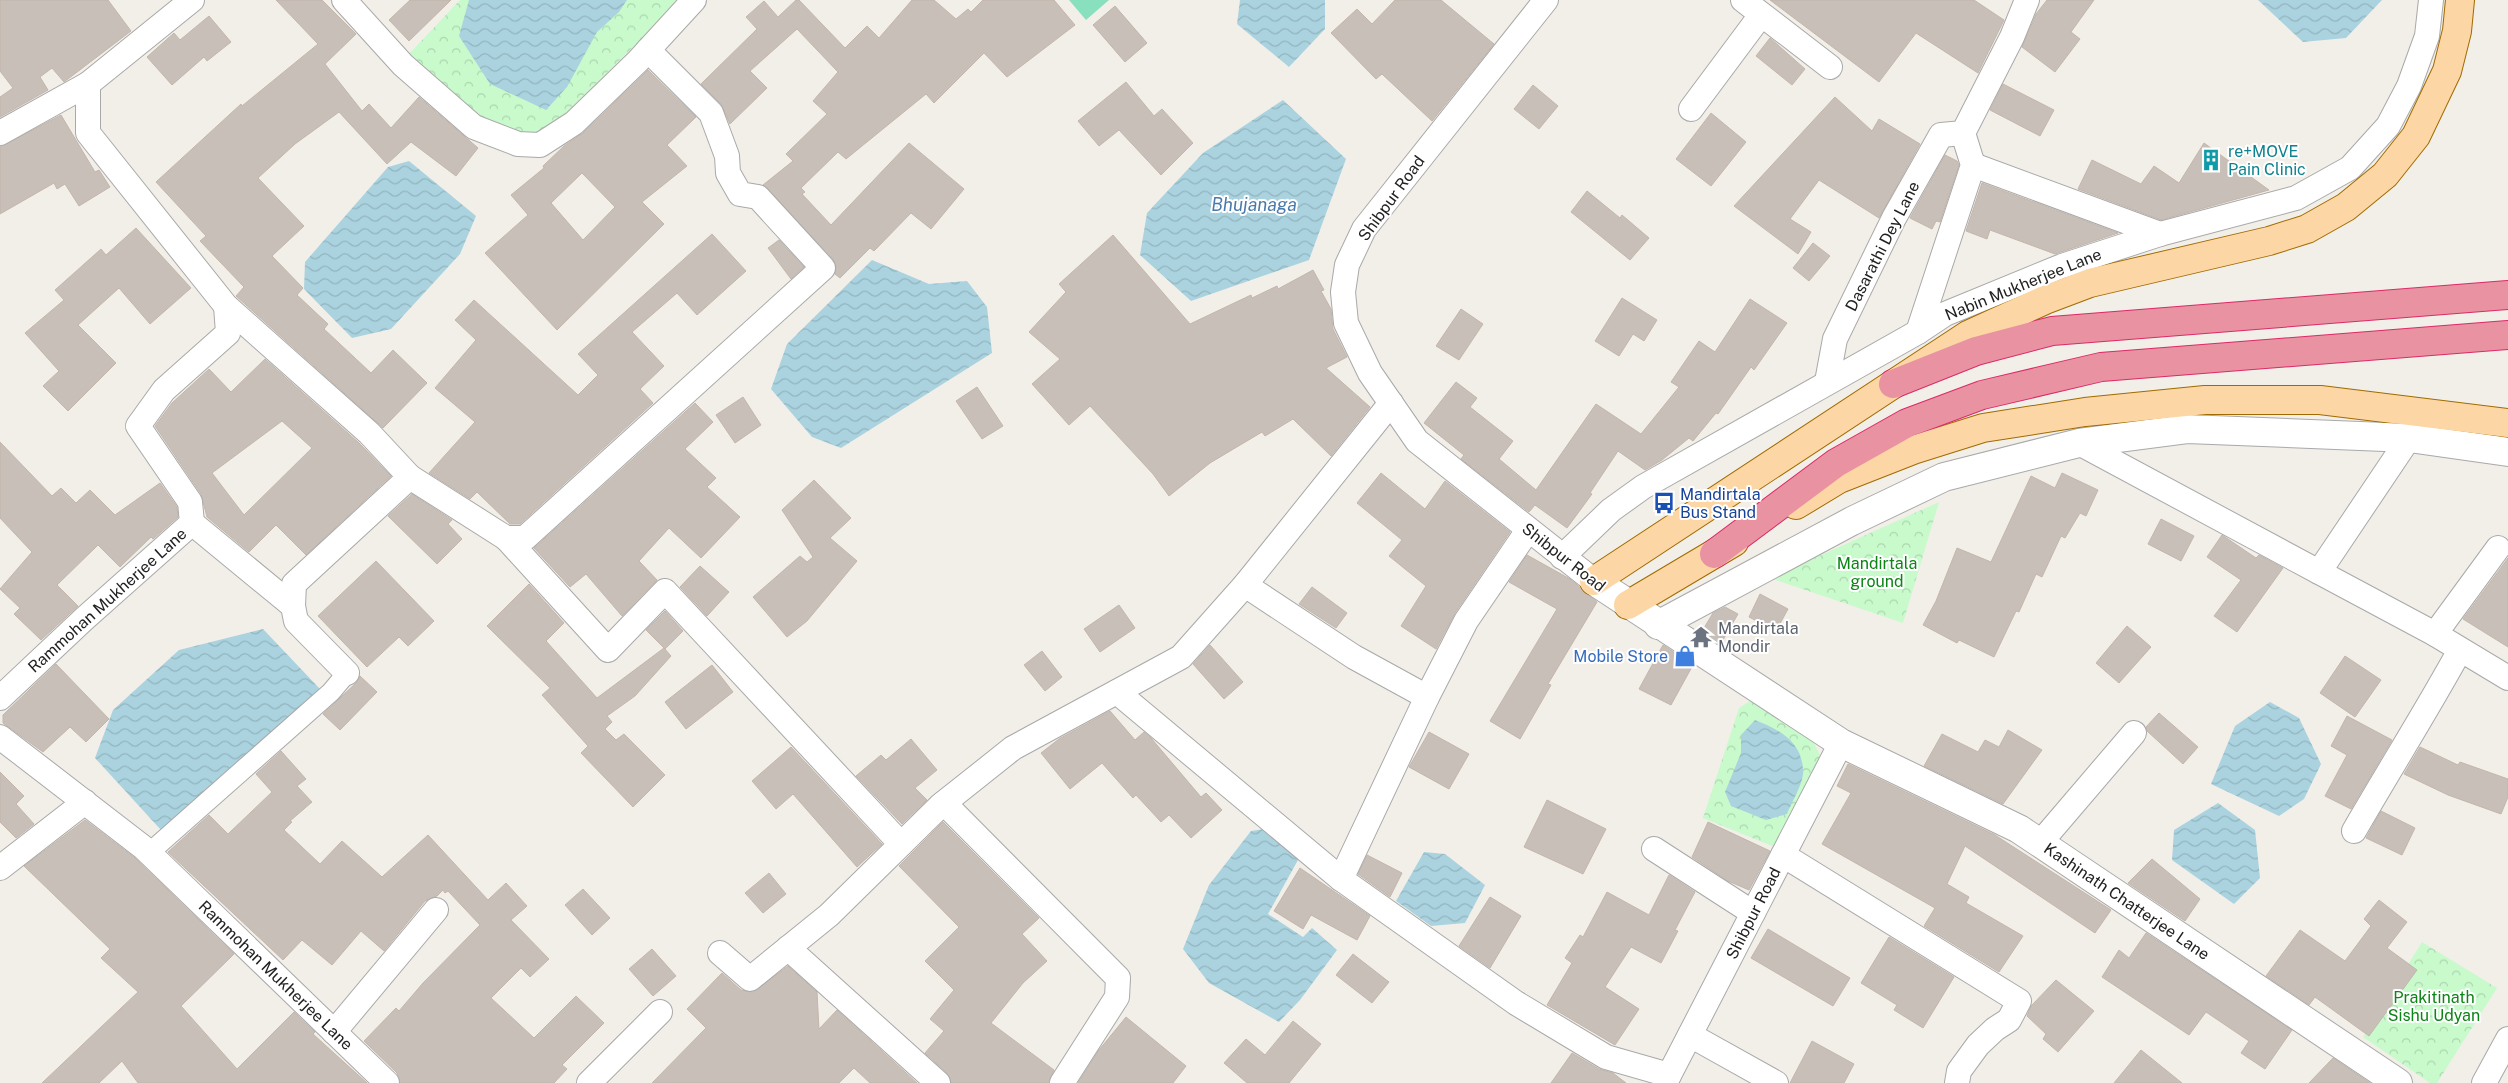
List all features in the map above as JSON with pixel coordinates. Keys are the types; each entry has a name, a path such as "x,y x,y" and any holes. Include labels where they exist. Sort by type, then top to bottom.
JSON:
{"highway":[{"path":"1893,384 1976,351 2052,331 2508,295"},
{"path":"1714,554 1836,463 1907,423 1982,395 2101,368 2508,335"}],"main road":[{"path":"1594,581 1968,335 2045,300 2090,284 2269,241 2307,228 2346,207 2386,175 2416,136 2447,71 2458,32 2460,0"},
{"path":"1628,605 1840,479 1913,450 1983,428 2085,412 2205,400 2320,400 2508,423"}],"street":[{"path":"0,133 88,84 192,0"},
{"path":"344,0 403,64 474,127 518,144 540,145 574,124 648,50 694,0"},
{"name":"Shibpur Road","path":"1546,0 1364,229 1348,265 1343,292 1346,323 1370,373 1417,441 1594,581 1658,625 1841,743 1667,1079"},
{"path":"1918,332 1973,165 1963,133 2012,37 2027,0"},
{"name":"Nabin Mukherjee Lane","path":"1562,557 1611,510 1642,487 1918,332 1945,314 2062,266 2160,234 2296,198 2350,168 2388,126 2409,86 2427,36 2431,0"},
{"path":"1691,108 1752,7 1830,67"},
{"path":"506,538 525,538 823,268 758,197 740,194 728,173 727,156 711,113 648,50"},
{"path":"88,84 88,133 226,306 369,433 410,477 506,538 608,650 665,591 901,844"},
{"name":"Dasarathi Dey Lane","path":"1827,382 1836,339 1894,218 1941,135 1963,133"},
{"path":"1973,165 2160,234"},
{"name":"Rammohan Mukherjee Lane","path":"0,698 84,619 192,523 190,502 138,426 164,390 228,333 226,306"},
{"path":"720,953 750,979 829,915 944,803 1013,748 1181,657 1245,585 1391,403"},
{"path":"1658,625 1852,521 1944,477 2079,443 2187,430 2409,438 2508,452"},
{"path":"2319,572 2409,438"},
{"path":"2079,443 2435,634 2508,678"},
{"path":"149,853 331,692 347,673 296,620 293,606 294,584 410,477"},
{"path":"192,523 293,606"},
{"path":"1341,879 1427,697 1466,621 1528,530"},
{"path":"2435,634 2498,548"},
{"path":"1245,585 1354,656 1427,697"},
{"path":"2354,831 2391,766 2424,716 2460,650"},
{"path":"1117,692 1341,879 1516,1003 1606,1057 1667,1079"},
{"path":"2040,843 2134,733"},
{"name":"Rammohan Mukherjee Lane","path":"0,737 149,853 387,1083"},
{"name":"Kashinath Chatterjee Lane","path":"1841,743 2019,830 2398,1083"},
{"path":"0,868 85,802"},
{"path":"944,803 1118,978 1117,997 1062,1083"},
{"path":"1654,849 1753,913"},
{"path":"1783,855 2019,1001 2009,1020 1995,1028 1978,1045 1959,1071 1957,1083"},
{"path":"334,1032 436,910"},
{"path":"788,948 938,1083"},
{"path":"589,1083 660,1012"},
{"path":"1690,1034 1776,1083"},
{"path":"2484,1083 2508,1039"}],"green space":[{"path":"460,0 677,0 640,40 574,105 563,120 535,136 519,134 477,117 408,55"},
{"path":"1069,0 1109,0 1086,20"},
{"name":"Mandirtala ground","path":"1939,502 1903,623 1770,578"},
{"path":"1756,697 1811,737 1825,765 1782,850 1703,818 1739,708"},
{"name":"Prakitinath Sishu Udyan","path":"2422,942 2497,988 2437,1083 2430,1083 2363,1037"}],"water":[{"path":"469,0 627,0 619,12 597,32 567,87 546,110 490,84 459,36"},
{"path":"1240,0 1325,0 1325,29 1289,67 1237,24"},
{"path":"2258,0 2382,0 2346,38 2303,42"},
{"name":"Bhujanaga","path":"1283,100 1346,159 1309,260 1191,301 1140,255 1147,213 1203,153"},
{"path":"409,161 476,216 460,254 391,329 352,338 304,289 305,262 388,167"},
{"path":"872,260 929,284 967,281 987,307 992,353 841,448 812,437 771,389 787,344"},
{"path":"263,629 320,689 161,830 95,758 113,710 179,650"},
{"path":"2270,702 2299,718 2321,764 2304,799 2279,816 2211,784 2235,726"},
{"path":"1755,720 1774,728 1789,739 1800,754 1802,763 1802,779 1787,814 1766,820 1731,806 1725,792 1741,753 1741,735"},
{"path":"2218,803 2255,830 2260,878 2234,904 2172,860 2174,830"},
{"path":"1270,828 1296,853 1298,860 1268,914 1303,937 1312,928 1337,950 1300,1000 1279,1022 1209,983 1183,949 1209,885 1251,831"},
{"path":"1424,852 1445,854 1485,885 1465,923 1431,926 1396,901"}],"building":[{"path":"0,0 108,0 131,31 64,82 52,68 40,77 48,90 0,117 0,97 13,88 0,71"},
{"path":"276,0 322,0 356,34 325,64 362,111 369,104 391,128 419,97 478,148 456,176 411,142 387,164 339,112 295,144 258,178 304,226 272,256 303,288 297,295 328,324 324,329 371,373 393,350 427,383 383,428 236,296 244,287 200,241 206,236 156,182 241,104 242,106 318,44"},
{"path":"410,0 451,0 409,41 389,20"},
{"path":"796,0 799,0 845,48 867,26 879,38 912,0 934,0 956,19 968,9 971,12 983,0 1054,0 1075,25 1007,77 984,53 934,103 926,94 846,159 838,152 801,188 805,192 802,194 831,225 909,143 964,189 931,229 911,213 874,251 870,248 840,278 835,274 836,266 833,259 763,185 793,161 786,154 827,114 813,101 838,72 797,29 750,71 767,88 730,124 721,104 701,84 757,29 746,17 764,1 778,17"},
{"path":"1395,0 1441,0 1494,44 1432,121 1382,74 1376,79 1331,33 1357,9 1372,24"},
{"path":"1770,0 1974,0 2004,20 1978,73 1916,33 1879,82"},
{"path":"2047,0 2094,0 2071,32 2080,39 2055,72 2022,47 2036,14"},
{"path":"1115,6 1147,43 1125,62 1093,25"},
{"path":"209,16 231,42 207,61 204,57 172,85 147,57 174,33 180,40"},
{"path":"1770,38 1805,69 1792,85 1756,56"},
{"path":"648,70 696,117 667,145 687,166 642,202 664,224 557,330 485,253 528,215 511,195 544,168 543,166 564,146 583,133","holes":["582,173 615,207 583,240 551,203"]},
{"path":"1126,82 1154,116 1162,109 1193,143 1161,175 1119,130 1099,146 1078,121"},
{"path":"2003,84 2054,110 2040,136 1990,110"},
{"path":"1533,85 1558,106 1539,129 1514,109"},
{"path":"1835,97 1872,131 1879,119 1920,144 1879,218 1819,180 1790,219 1811,232 1798,254 1734,206"},
{"path":"1711,113 1746,142 1711,186 1676,159"},
{"path":"61,115 95,172 99,170 110,187 79,206 65,184 57,189 54,183 0,214 0,147"},
{"path":"2204,143 2269,190 2161,220 2078,189 2092,160 2141,184 2154,166 2179,183"},
{"path":"1945,155 1957,161 1959,165 1940,222 1936,221 1932,229 1910,218"},
{"path":"1982,183 2118,233 2055,254 1990,230 1987,239 1966,231"},
{"path":"1587,191 1620,218 1622,215 1649,238 1630,260 1571,212"},
{"path":"136,228 191,288 150,324 119,288 78,325 116,363 68,411 43,386 59,371 25,333 64,300 55,290 101,249 106,255"},
{"path":"712,234 746,271 697,315 677,293 632,332 664,366 640,389 653,403 520,524 510,524 477,492 470,499 429,473 475,422 435,388 476,340 455,320 474,300 578,395 598,375 578,354"},
{"path":"1113,235 1190,324 1251,295 1252,298 1277,286 1278,289 1313,270 1324,290 1321,291 1331,309 1333,329 1347,357 1326,368 1370,407 1331,456 1293,419 1265,436 1262,432 1210,463 1169,496 1153,474 1090,406 1069,425 1032,384 1060,359 1029,332 1066,292 1059,284"},
{"path":"779,240 804,267 791,279 768,248"},
{"path":"1813,243 1830,256 1809,281 1793,268"},
{"path":"1622,298 1657,320 1644,341 1633,334 1619,356 1595,341"},
{"path":"1750,299 1787,323 1754,370 1751,367 1718,414 1716,413 1693,441 1689,438 1662,460 1645,470 1618,451 1590,493 1592,494 1567,528 1535,505 1529,512 1461,459 1464,455 1424,423 1456,382 1477,398 1470,407 1513,441 1499,459 1536,490 1596,404 1641,434 1679,387 1671,382 1699,341 1715,352"},
{"path":"1461,309 1483,324 1459,360 1436,346"},
{"path":"265,359 359,443 391,476 306,555 276,525 249,552 207,517 201,494 155,426 172,403 209,369 231,392","holes":["282,421 312,448 244,515 212,473"]},
{"path":"977,387 1003,426 982,439 956,401"},
{"path":"743,397 761,425 735,443 716,415"},
{"path":"695,403 713,422 685,449 716,478 707,487 740,517 701,558 669,528 639,561 657,580 622,616 586,574 570,587 534,548"},
{"path":"0,442 52,496 61,488 76,503 90,490 115,515 160,483 177,507 178,517 153,539 151,537 120,567 98,545 57,585 78,606 41,640 14,614 20,608 0,589 32,552 0,518"},
{"path":"1381,473 1425,509 1445,481 1510,532 1455,613 1436,649 1401,626 1426,586 1389,556 1402,540 1357,503"},
{"path":"2062,473 2098,490 2086,516 2080,513 2065,538 2061,536 2042,577 2036,574 2019,612 2016,611 1994,657 1959,640 1957,643 1923,625 1936,601 1957,548 1991,562 2031,476 2055,488"},
{"path":"814,480 851,518 830,538 857,561 807,621 787,637 753,597 800,556 807,562 813,557 782,510"},
{"path":"412,494 452,520 448,524 462,539 437,564 388,516"},
{"path":"2161,519 2194,536 2181,561 2148,544"},
{"path":"2222,535 2256,558 2259,555 2283,568 2237,632 2214,616 2241,580 2207,557"},
{"path":"1527,555 1570,579 1597,602 1548,684 1551,685 1520,739 1490,721 1557,609 1509,582"},
{"path":"2508,558 2508,647 2463,619"},
{"path":"376,561 434,621 408,646 399,637 367,667 318,616"},
{"path":"700,566 729,592 707,616 680,587"},
{"path":"529,584 564,623 546,641 597,698 664,648 671,656 635,696 607,716 612,722 605,729 616,740 624,734 665,775 633,807 581,753 588,746 542,695 550,688 487,626"},
{"path":"1312,587 1347,613 1336,628 1299,604"},
{"path":"1760,594 1788,609 1776,631 1749,617"},
{"path":"1119,605 1135,628 1100,652 1084,629"},
{"path":"1725,607 1738,614 1720,645 1701,633 1713,613"},
{"path":"665,611 683,631 665,649 646,630"},
{"path":"2127,626 2151,647 2119,683 2096,663"},
{"path":"1210,645 1243,682 1224,699 1193,664"},
{"path":"1663,645 1693,665 1671,705 1639,689"},
{"path":"1042,651 1062,677 1045,691 1024,665"},
{"path":"2345,656 2381,680 2355,717 2320,693"},
{"path":"56,664 109,719 86,742 70,727 43,752 3,723 3,715"},
{"path":"712,665 733,692 686,729 665,702"},
{"path":"360,676 377,692 340,730 323,714 357,682"},
{"path":"1110,711 1135,740 1144,732 1151,738 1201,797 1206,793 1222,810 1191,838 1169,815 1161,822 1136,795 1133,798 1102,763 1070,789 1041,753 1059,739"},
{"path":"2159,713 2198,747 2183,764 2147,731 2146,727"},
{"path":"2347,716 2392,740 2351,809 2325,796 2347,755 2331,746"},
{"path":"2008,730 2042,750 2003,804 1924,766 1942,734 1978,752 1985,740 1999,747"},
{"path":"1429,732 1469,754 1449,789 1409,767"},
{"path":"911,739 937,770 915,788 927,800 902,824 856,776 881,755 886,760"},
{"path":"791,747 882,844 857,867 793,794 776,809 752,781"},
{"path":"2420,747 2458,765 2460,762 2508,779 2508,797 2501,814 2448,795 2404,774"},
{"path":"281,751 306,779 297,786 312,802 290,821 292,822 284,830 320,864 342,841 382,877 428,835 488,900 506,883 527,906 511,920 549,959 530,977 521,968 491,998 534,1038 576,996 604,1023 562,1065 567,1069 554,1083 400,1083 397,1073 364,1041 396,1008 399,1011 423,983 480,925 448,891 445,893 443,890 437,896 425,901 384,951 361,931 332,965 302,940 283,960 168,852 209,815 228,834 272,792 256,774"},
{"path":"1848,764 1995,835 2111,910 2095,933 1965,846 1947,884 1969,897 1966,903 2023,936 1999,972 1924,926 1935,908 1822,844 1851,793 1837,786"},
{"path":"0,772 24,796 16,804 34,824 16,838 0,822"},
{"path":"1547,800 1606,829 1583,874 1524,847"},
{"path":"2381,811 2415,828 2402,855 2366,838"},
{"path":"85,820 135,858 234,954 181,1006 237,1069 294,1012 315,1032 313,1034 367,1083 138,1083 122,1061 99,1083 42,1083 138,992 101,958 110,949 24,866"},
{"path":"943,822 1039,918 1022,934 1047,961 1023,983 991,1023 1054,1070 1048,1083 951,1083 947,1073 925,1053 944,1031 930,1019 954,990 925,961 959,927 899,866"},
{"path":"1708,822 1770,851 1749,890 1728,881 1692,857"},
{"path":"1367,855 1402,873 1390,897 1358,874"},
{"path":"2152,859 2200,899 2185,921 2128,883"},
{"path":"1300,868 1370,916 1357,940 1311,915 1303,929 1274,911"},
{"path":"769,873 786,894 763,913 745,893"},
{"path":"1669,875 1695,892 1675,930 1678,931 1661,963 1631,947 1605,987 1639,1009 1615,1045 1547,1005 1572,963 1565,958 1580,935 1583,937 1607,892 1649,915"},
{"path":"583,889 610,918 592,935 565,905"},
{"path":"1490,897 1521,916 1490,968 1459,946"},
{"path":"2379,900 2407,922 2387,948 2417,970 2369,1036 2315,997 2309,1005 2266,976 2300,930 2345,961 2371,926 2364,919"},
{"path":"1768,929 1850,978 1833,1006 1751,958"},
{"path":"2146,933 2292,1030 2265,1069 2241,1053 2249,1041 2206,1012 2189,1035 2102,977 2119,950 2129,958"},
{"path":"1889,937 1954,977 1923,1028 1894,1010 1897,1005 1861,983"},
{"path":"652,949 676,976 653,996 629,969"},
{"path":"1353,954 1389,982 1372,1003 1336,975"},
{"path":"788,966 817,992 819,1029 837,1010 917,1083 870,1083 854,1068 839,1083 652,1083 706,1028 687,1009 722,973 741,990 753,992"},
{"path":"2056,980 2094,1011 2058,1052 2043,1039 2046,1034 2027,1016 2031,1006"},
{"path":"1126,1017 1186,1066 1173,1083 1078,1083 1099,1050"},
{"path":"1293,1021 1321,1044 1289,1083 1247,1083 1224,1063 1246,1039 1265,1055"},
{"path":"1812,1041 1854,1064 1844,1083 1790,1083"},
{"path":"2141,1050 2182,1083 2114,1083"},
{"path":"1572,1053 1599,1069 1613,1073 1626,1083 1551,1083"},
{"path":"2333,1058 2370,1083 2309,1083"}],"place":[{"name":"re+MOVE Pain Clinic","path":"2211,160"},
{"name":"Mandirtala Bus Stand","path":"1664,503"},
{"name":"Mandirtala Mondir","path":"1701,637"},
{"name":"Mobile Store","path":"1685,656"}]}
